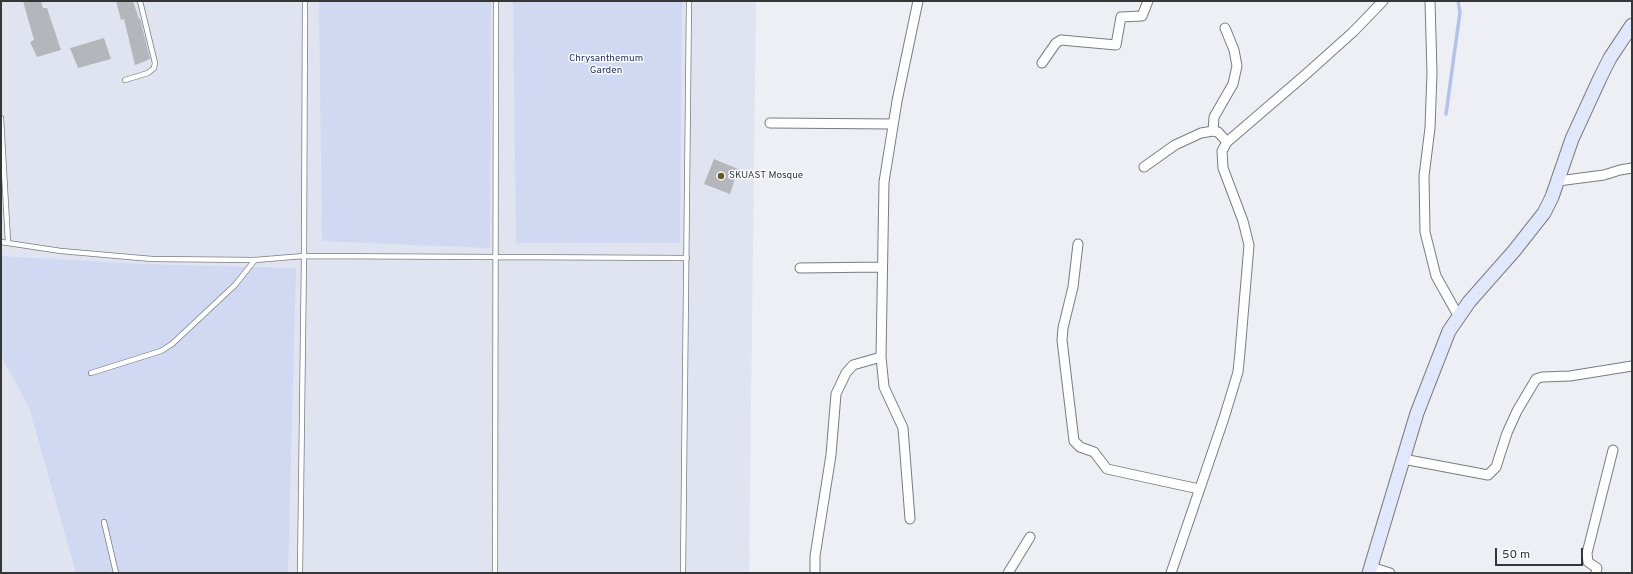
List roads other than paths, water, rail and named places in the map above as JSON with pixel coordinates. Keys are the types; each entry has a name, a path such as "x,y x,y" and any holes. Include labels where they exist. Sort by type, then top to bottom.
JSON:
{"main road":[{"path":"1370,570 1417,413 1449,331 1469,302 1514,251 1544,213 1558,181 1572,139 1600,78 1610,58 1632,25"}],"street":[{"path":"910,519 903,428 884,387 881,357 882,267 884,182 892,124 918,1"},
{"path":"1042,63 1056,43 1061,40 1116,45 1120,19 1122,17 1142,16 1148,1"},
{"path":"1171,573 1224,418 1238,372 1248,269 1248,246 1245,228 1223,168 1222,151 1227,142 1353,32 1383,1"},
{"path":"1430,1 1432,73 1430,128 1424,176 1425,232 1436,276 1459,317"},
{"path":"1213,131 1214,116 1233,84 1237,66 1234,50 1225,28"},
{"path":"770,123 892,124"},
{"path":"1144,167 1175,145 1201,133 1213,131 1221,134 1227,142"},
{"path":"1558,181 1592,177 1632,168"},
{"path":"1078,244 1073,287 1064,322 1062,340 1074,441 1080,447 1094,452 1107,469 1199,489"},
{"path":"800,268 882,267"},
{"path":"815,573 815,556 831,455 836,394 840,383 853,364 881,357"},
{"path":"1403,459 1488,475 1496,467 1507,433 1517,411 1536,380 1542,377 1570,376 1632,366"},
{"path":"1596,573 1597,568 1588,562 1586,557 1613,450"},
{"path":"1008,573 1030,537"},
{"path":"1370,570 1390,573"}],"lane":[{"path":"125,80 148,73 154,68 152,49 140,1"},
{"path":"300,573 304,256 305,1"},
{"path":"495,573 496,1"},
{"path":"683,573 689,1"},
{"path":"1,118 8,242"},
{"path":"1,242 60,251 152,259 255,260 304,256 687,258"},
{"path":"91,373 161,350 172,344 236,285 255,260"},
{"path":"104,522 116,573"}],"waterway":[{"path":"1446,114 1460,12 1458,1"}],"place":[{"name":"SKUAST Mosque","path":"721,176"}],"park label":[{"name":"Chrysanthemum Garden","path":"606,64"}]}
